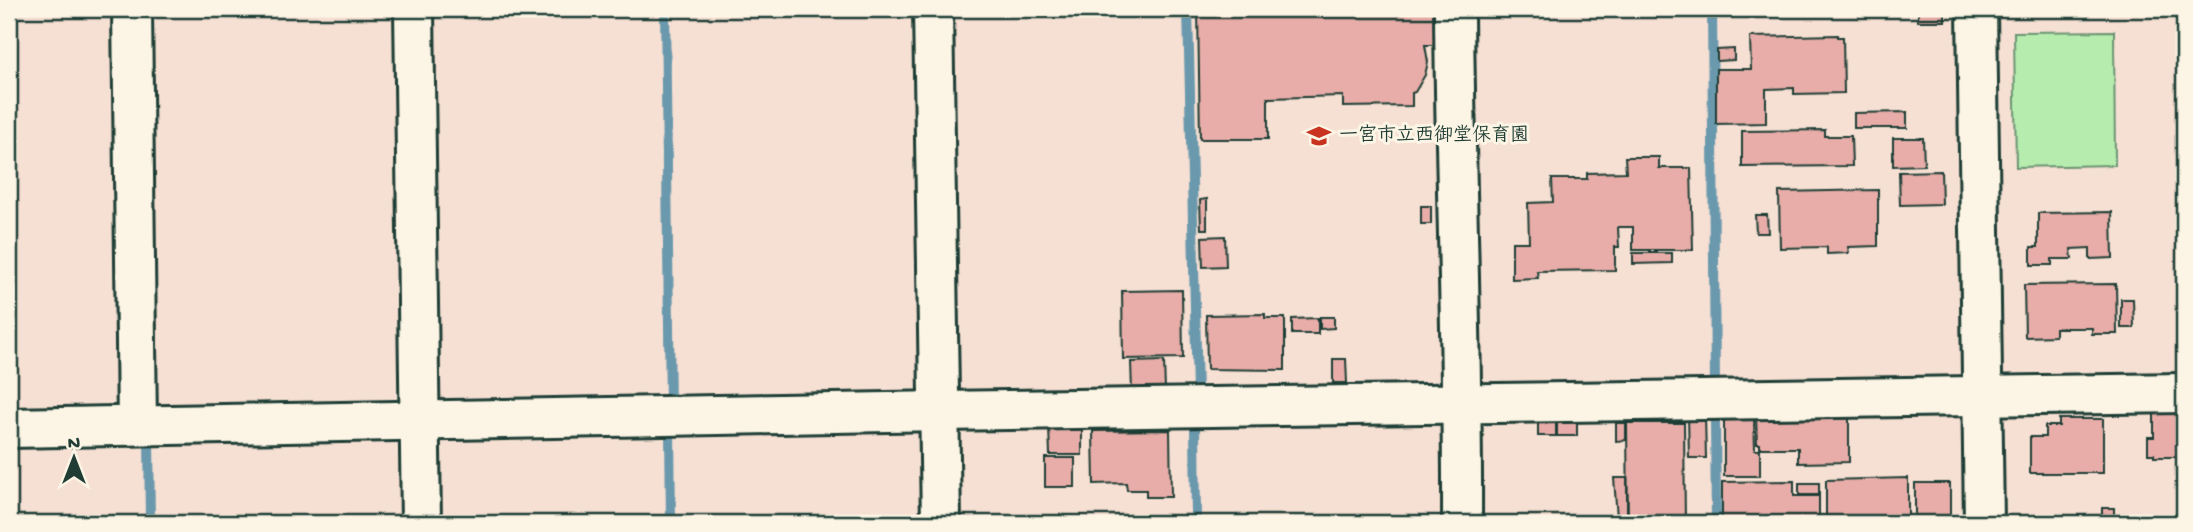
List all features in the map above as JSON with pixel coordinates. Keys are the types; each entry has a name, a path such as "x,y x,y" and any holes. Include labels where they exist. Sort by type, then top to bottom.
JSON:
{"street":[{"path":"132,9 137,425"},
{"path":"414,9 421,523"},
{"path":"933,9 941,523"},
{"path":"1454,9 1463,405 1462,523"},
{"path":"1978,9 1984,523"},
{"path":"9,428 2184,393"}],"green space":[{"path":"2114,31 2115,165 2016,167 2014,32"}],"building":[{"path":"1198,9 1434,9 1434,45 1425,45 1428,62 1425,75 1412,93 1412,106 1343,107 1343,96 1268,98 1268,139 1200,139"},
{"path":"1918,9 1945,9 1945,21 1918,21"},
{"path":"1750,37 1843,37 1844,93 1794,94 1794,88 1766,89 1766,123 1716,124 1716,69 1751,69"},
{"path":"1734,49 1734,60 1717,61 1717,50"},
{"path":"1907,112 1907,128 1854,128 1854,113"},
{"path":"1825,130 1825,136 1851,136 1852,166 1742,167 1742,131"},
{"path":"1893,138 1923,138 1924,165 1893,166"},
{"path":"1625,157 1659,157 1659,168 1691,168 1693,250 1633,250 1633,227 1618,227 1619,247 1615,247 1615,270 1537,271 1538,278 1512,279 1512,242 1529,242 1528,203 1553,202 1552,179 1587,179 1587,173 1626,172"},
{"path":"1941,171 1942,204 1900,205 1899,172"},
{"path":"1878,190 1878,246 1848,247 1849,253 1827,254 1827,247 1780,248 1779,192"},
{"path":"1207,199 1207,229 1201,229 1200,200"},
{"path":"1421,206 1431,206 1431,224 1421,224"},
{"path":"2112,212 2113,258 2090,259 2090,248 2071,249 2072,259 2052,259 2052,265 2031,265 2031,247 2038,247 2038,213"},
{"path":"1755,215 1767,215 1768,233 1756,233"},
{"path":"1225,236 1226,266 1203,267 1202,237"},
{"path":"1633,253 1672,253 1672,263 1633,264"},
{"path":"2116,284 2117,334 2092,334 2092,328 2055,328 2055,336 2025,337 2024,285"},
{"path":"1182,290 1183,358 1123,359 1122,291"},
{"path":"2121,299 2133,299 2134,328 2121,328"},
{"path":"1265,314 1265,318 1285,318 1285,370 1207,369 1206,315"},
{"path":"1320,317 1334,317 1334,328 1320,329"},
{"path":"1318,318 1318,334 1292,334 1292,319"},
{"path":"1333,359 1346,359 1347,383 1333,383"},
{"path":"1164,361 1165,390 1132,391 1131,362"},
{"path":"2154,408 2184,408 2184,457 2154,457 2154,454 2148,454 2148,437 2154,437"},
{"path":"1849,414 1849,462 1798,463 1798,448 1760,448 1760,444 1757,444 1756,415"},
{"path":"1688,415 1705,415 1706,458 1689,458"},
{"path":"1724,415 1754,415 1755,450 1760,450 1760,476 1724,476"},
{"path":"2059,419 2103,419 2103,473 2030,473 2030,437 2045,437 2045,426 2059,426"},
{"path":"1556,421 1556,436 1538,436 1538,422"},
{"path":"1557,422 1577,422 1577,436 1557,436"},
{"path":"1616,423 1626,423 1626,440 1616,441"},
{"path":"1627,423 1684,423 1685,523 1628,523"},
{"path":"1082,425 1082,455 1050,455 1049,426"},
{"path":"1170,430 1171,497 1146,497 1146,490 1127,490 1126,483 1094,484 1093,431"},
{"path":"1045,458 1075,458 1075,487 1045,487"},
{"path":"1614,478 1627,478 1627,518 1617,518"},
{"path":"1908,478 1908,523 1826,523 1826,480"},
{"path":"1794,481 1794,496 1819,496 1819,523 1722,523 1722,482"},
{"path":"1799,483 1819,483 1819,495 1799,495"},
{"path":"1915,483 1950,483 1950,520 1915,520"},
{"path":"2102,508 2114,508 2114,522 2102,522"}],"waterway":[{"path":"665,9 670,406"},
{"path":"1188,9 1197,394"},
{"path":"1712,9 1715,387"},
{"path":"1715,418 1716,523"},
{"path":"1195,423 1196,523"},
{"path":"670,429 671,523"},
{"path":"149,436 150,523"}],"place":[{"name":"一宮市立西御堂保育園","path":"1319,136"}]}
